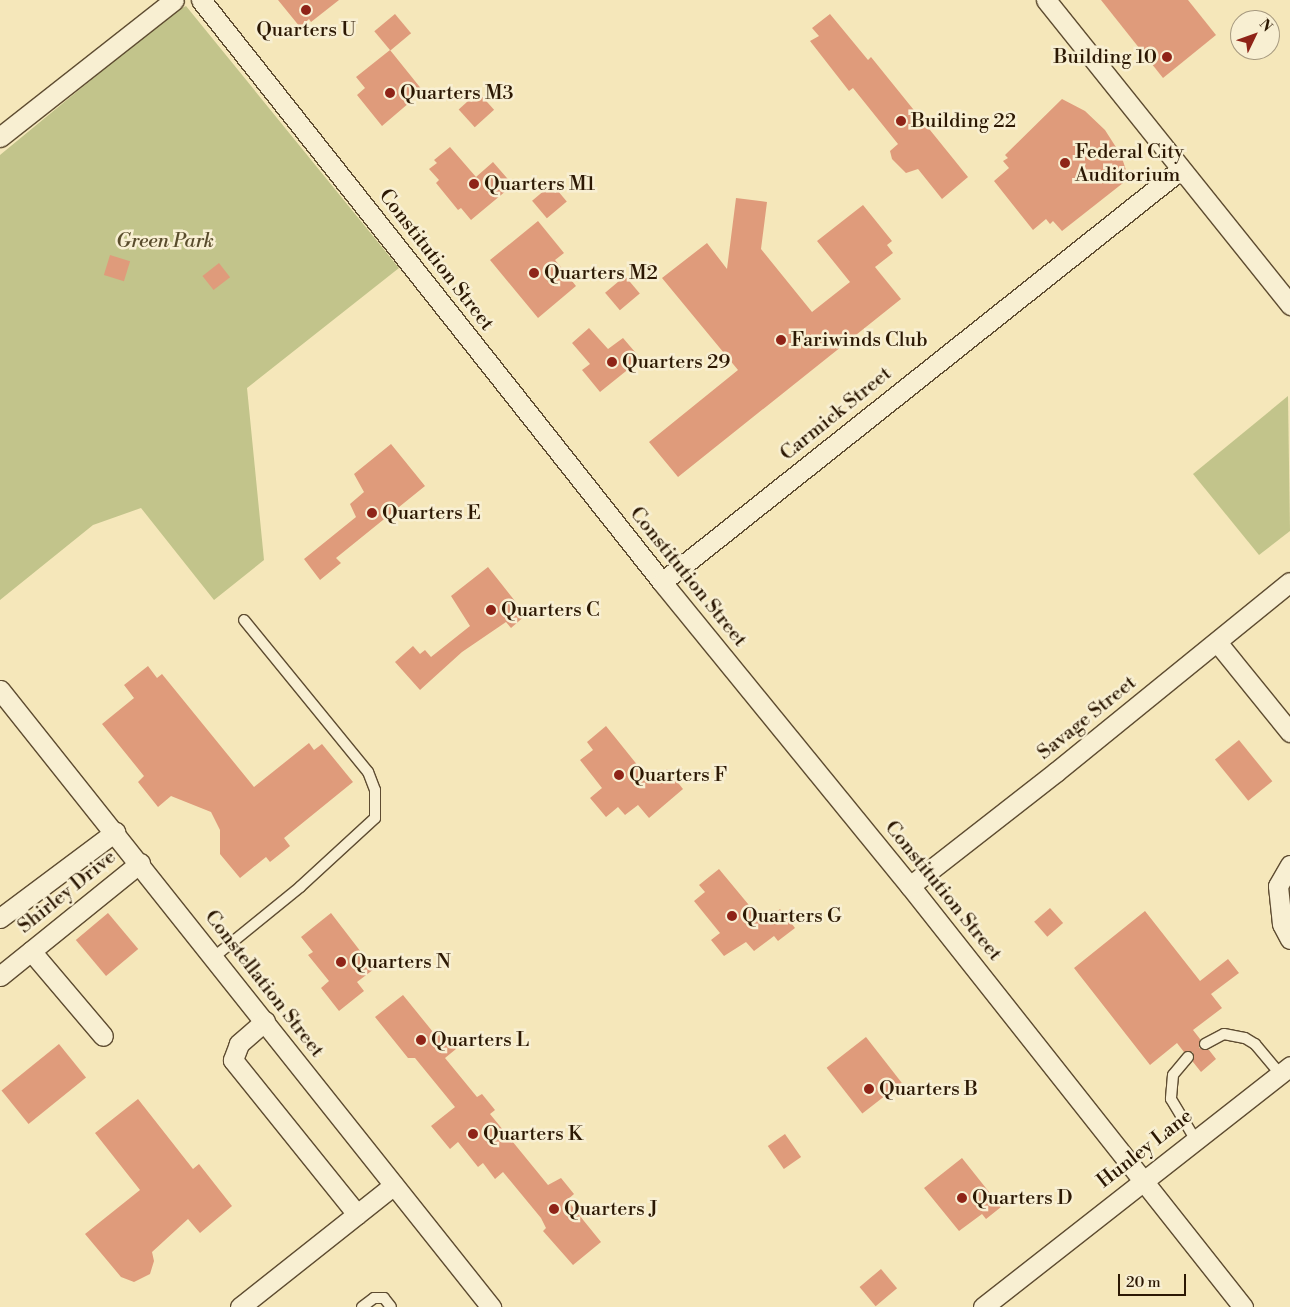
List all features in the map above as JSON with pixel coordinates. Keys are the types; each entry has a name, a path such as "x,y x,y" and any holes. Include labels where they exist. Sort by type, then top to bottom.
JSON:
{"street":[{"path":"0,137 174,0"},
{"name":"Constitution Street","path":"201,0 662,582 910,886 1243,1307"},
{"path":"1046,0 1180,170 1290,305"},
{"name":"Carmick Street","path":"662,582 1180,170"},
{"name":"Savage Street","path":"910,886 1290,582"},
{"path":"1217,642 1290,732"},
{"name":"Constellation Street","path":"0,690 140,863 491,1307"},
{"name":"Shirley Drive","path":"0,918 115,832"},
{"name":"Shirley Drive","path":"0,976 140,863"},
{"path":"1290,865 1278,886 1282,924 1290,939"},
{"path":"31,951 102,1036"},
{"path":"265,1021 239,1044 233,1060 357,1214"},
{"name":"Hunley Lane","path":"982,1307 1142,1179 1285,1070"},
{"path":"240,1307 394,1185"}],"lane":[{"path":"214,958 300,886 375,818 375,790 368,772 244,620"},
{"path":"1205,1044 1224,1034 1245,1038 1255,1044 1285,1070"},
{"path":"1188,1057 1173,1075 1171,1099 1195,1139"},
{"path":"362,1307 374,1298 384,1298 391,1307"}],"green space":[{"name":"Green Park","path":"186,6 399,268 247,388 264,560 214,600 141,508 93,525 0,600 0,155 171,14"},
{"path":"1288,396 1290,531 1259,555 1193,474"}],"building":[{"name":"Quarters U","path":"278,0 339,0 311,22 309,19 300,27"},
{"name":"Building 10","path":"1101,0 1188,0 1216,35 1163,78"},
{"path":"395,14 411,33 390,51 374,31"},
{"name":"Building 22","path":"830,14 868,60 871,57 968,177 942,199 918,169 906,173 892,159 890,151 898,144 853,88 849,91 810,41 819,36 812,28"},
{"name":"Quarters M3","path":"390,50 423,91 382,126 357,95 365,88 356,77"},
{"path":"478,92 494,110 475,127 459,109"},
{"name":"Federal City Auditorium","path":"1062,99 1085,111 1105,130 1121,155 1127,173 1119,179 1123,183 1062,231 1053,221 1050,224 1046,219 1033,230 994,181 1009,168 1003,161 1008,158 1005,155"},
{"name":"Quarters M1","path":"450,147 476,177 493,162 513,185 471,220 461,208 458,210 436,183 439,180 429,169 437,163 434,160"},
{"path":"552,184 567,202 547,218 532,201"},
{"name":"Fariwinds Club","path":"736,198 767,202 761,249 812,312 850,282 817,241 863,205 892,241 887,245 893,253 875,267 901,299 678,477 649,442 738,370 662,278 707,243 727,269"},
{"name":"Quarters M2","path":"538,221 564,253 555,260 576,286 538,318 490,260"},
{"path":"110,255 130,261 124,281 104,275"},
{"path":"219,263 230,277 214,290 202,276"},
{"path":"625,276 640,294 620,310 605,293"},
{"name":"Quarters 29","path":"589,328 608,349 623,338 641,359 600,392 582,370 590,364 572,343"},
{"name":"Quarters E","path":"391,444 425,486 336,558 341,563 320,580 304,559 356,517 350,504 364,492 354,474"},
{"name":"Quarters C","path":"488,567 526,615 511,628 506,622 462,652 420,690 395,662 413,646 420,654 425,650 431,657 470,626 451,596"},
{"path":"148,666 157,678 162,674 254,787 309,743 314,750 322,744 353,782 284,838 290,846 270,862 266,857 240,878 220,854 220,830 211,812 171,796 158,807 138,782 144,776 102,724 134,698 124,685"},
{"name":"Quarters F","path":"606,726 651,782 667,769 683,789 649,818 638,805 625,815 618,807 606,817 590,798 602,788 580,760 593,750 587,742"},
{"path":"1239,740 1272,781 1248,801 1215,760"},
{"name":"Quarters G","path":"719,869 763,922 780,909 795,928 778,941 774,936 754,951 746,942 724,956 711,940 720,933 694,901 705,892 699,885"},
{"path":"1050,908 1063,923 1047,937 1034,922"},
{"path":"1145,911 1200,981 1228,959 1239,973 1211,994 1222,1008 1193,1030 1200,1039 1199,1048 1209,1050 1216,1059 1201,1072 1193,1062 1193,1052 1184,1052 1177,1043 1150,1065 1074,968"},
{"path":"108,913 138,949 106,976 76,940"},
{"name":"Quarters N","path":"331,913 374,969 357,982 364,991 339,1011 321,988 329,981 308,955 313,952 301,937"},
{"path":"403,995 437,1037 442,1033 456,1049 445,1058 477,1097 482,1094 495,1110 490,1114 548,1185 561,1178 574,1194 567,1200 601,1242 573,1265 543,1231 546,1228 541,1218 503,1172 495,1179 483,1163 478,1167 458,1142 450,1149 431,1126 455,1107 415,1058 408,1058 375,1017"},
{"name":"Quarters B","path":"866,1037 902,1083 862,1113 827,1068"},
{"path":"59,1044 86,1077 29,1124 1,1091"},
{"path":"138,1099 193,1169 199,1164 232,1206 200,1233 188,1219 152,1252 154,1261 150,1274 134,1282 121,1277 85,1234 140,1190 95,1133"},
{"path":"785,1134 801,1157 784,1169 768,1146"},
{"name":"Quarters D","path":"962,1158 1001,1207 986,1219 982,1214 959,1231 924,1188"},
{"path":"881,1269 897,1288 876,1306 860,1287"}],"place":[{"name":"Quarters U","path":"306,10"},
{"name":"Building 10","path":"1167,57"},
{"name":"Quarters M3","path":"390,93"},
{"name":"Building 22","path":"901,121"},
{"name":"Federal City Auditorium","path":"1065,163"},
{"name":"Quarters M1","path":"474,184"},
{"name":"Quarters M2","path":"534,273"},
{"name":"Fariwinds Club","path":"781,340"},
{"name":"Quarters 29","path":"612,362"},
{"name":"Quarters E","path":"372,513"},
{"name":"Quarters C","path":"491,610"},
{"name":"Quarters F","path":"619,775"},
{"name":"Quarters G","path":"732,916"},
{"name":"Quarters N","path":"341,962"},
{"name":"Quarters L","path":"421,1040"},
{"name":"Quarters B","path":"869,1089"},
{"name":"Quarters K","path":"473,1134"},
{"name":"Quarters D","path":"962,1198"},
{"name":"Quarters J","path":"554,1209"}]}
